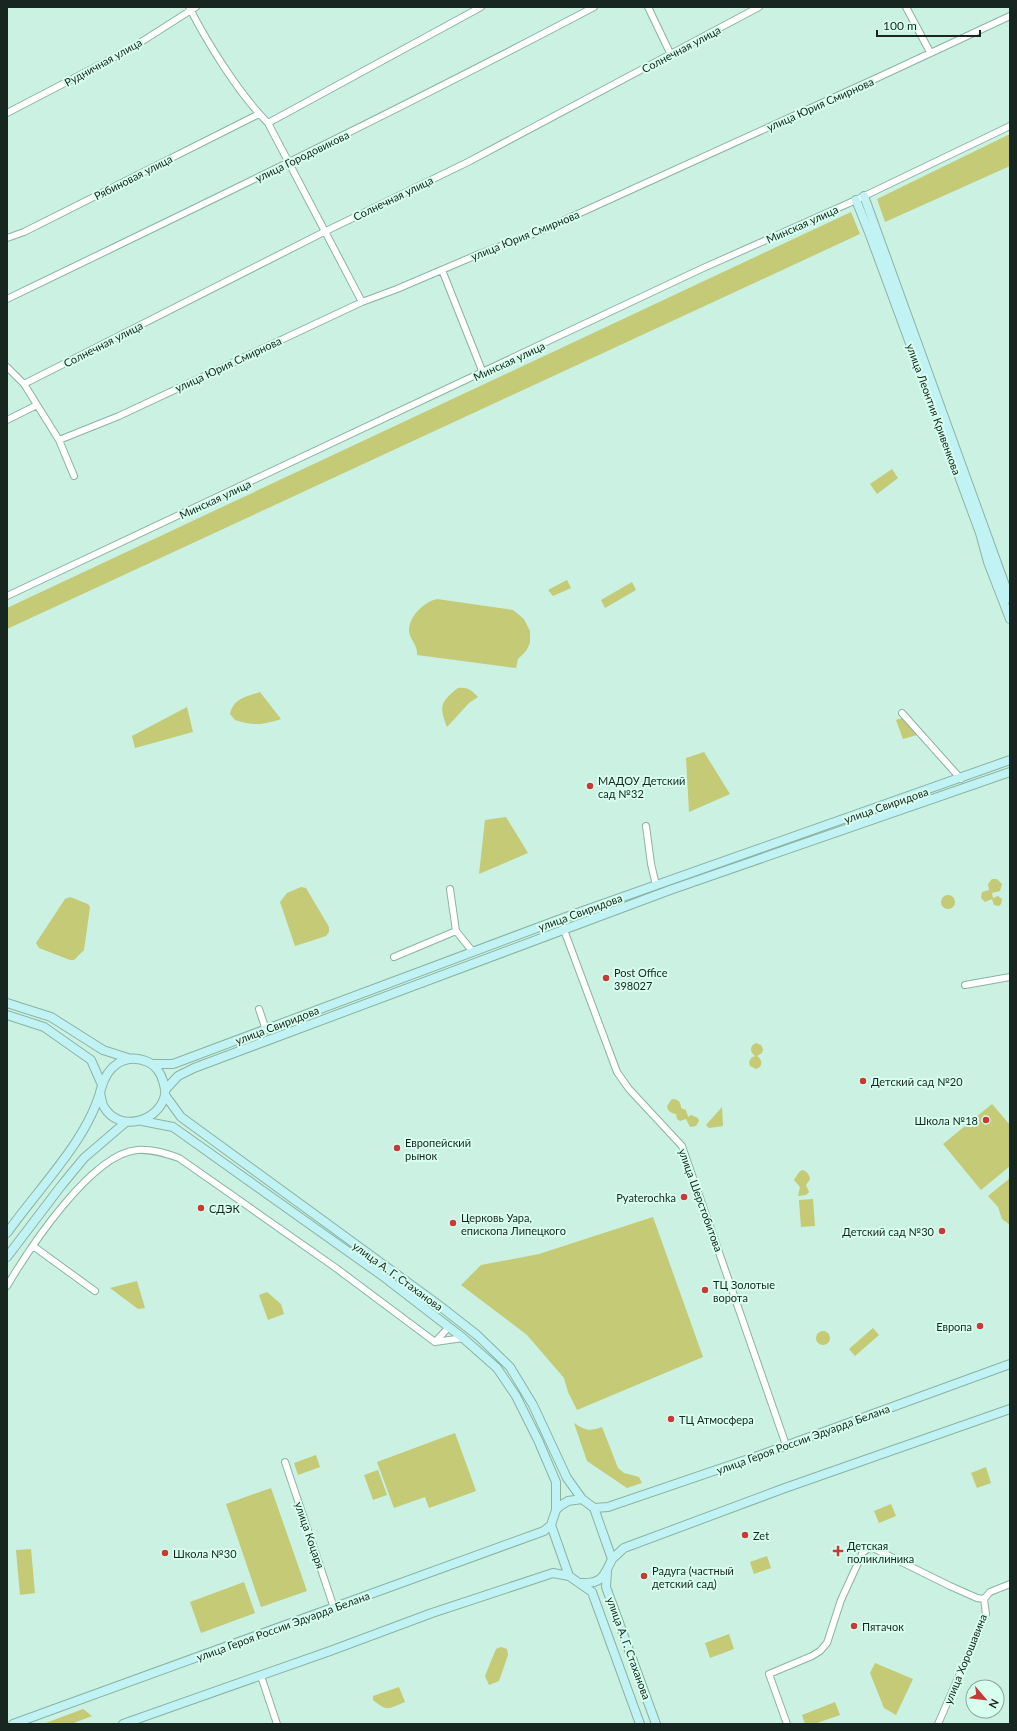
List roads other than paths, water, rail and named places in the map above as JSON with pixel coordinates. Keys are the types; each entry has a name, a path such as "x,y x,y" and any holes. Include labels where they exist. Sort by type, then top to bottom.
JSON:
{"street":[{"path":"268,123 481,7"},
{"name":"улица Городовикова","path":"7,299 290,162 462,76 594,7"},
{"path":"648,7 671,55"},
{"name":"Солнечная улица","path":"24,384 324,232 468,162 759,7"},
{"path":"906,7 930,52"},
{"path":"192,8 228,71 259,114 268,123 290,162 324,232 362,302"},
{"name":"Рудничная улица","path":"7,113 130,49 192,8"},
{"name":"улица Юрия Смирнова","path":"59,440 119,416 362,302 397,289 479,254 536,234 1010,16"},
{"name":"Рябиновая улица","path":"7,238 31,228 259,114"},
{"name":"Минская улица","path":"7,596 701,269 856,200 1010,126"},
{"name":"улица Леонтия Кривенкова","path":"864,196 1010,599"},
{"name":"улица Леонтия Кривенкова","path":"856,200 913,350 980,533 988,562 1010,619"},
{"path":"442,270 483,373"},
{"path":"7,367 24,384 59,440 74,476"},
{"path":"7,420 37,405"},
{"path":"902,713 961,779"},
{"name":"улица Свиридова","path":"152,1064 173,1064 656,885 961,779 1010,760"},
{"name":"улица Свиридова","path":"165,1092 178,1076 194,1068 670,890 1010,772"},
{"path":"646,826 651,864 656,885"},
{"path":"450,889 456,931 474,952"},
{"name":"улица Шерстобитова","path":"564,930 617,1072 629,1089 682,1146 786,1445"},
{"path":"394,957 456,931"},
{"path":"965,985 1010,977"},
{"path":"7,1003 51,1017 102,1050 152,1064 162,1075 165,1092 160,1108 154,1115 142,1121 126,1122 114,1117 104,1107 101,1089 92,1060 44,1027 7,1015"},
{"path":"259,1009 266,1030"},
{"path":"7,1233 77,1141 91,1117 101,1089 110,1070 119,1062 132,1059"},
{"name":"улица А. Г. Стаханова","path":"165,1092 181,1117 436,1303 477,1335 510,1367 533,1405 567,1478 582,1499 594,1508"},
{"name":"улица А. Г. Стаханова","path":"142,1121 172,1127 384,1277 463,1338 497,1368 516,1396 538,1440 556,1482 556,1510 551,1524"},
{"path":"7,1257 60,1186 84,1158 126,1122"},
{"path":"7,1286 33,1246 81,1185 104,1164 135,1150 155,1150 179,1158 336,1268 435,1342 463,1338"},
{"path":"33,1246 95,1291"},
{"path":"435,1342 449,1328"},
{"name":"улица Героя России Эдуарда Белана","path":"594,1508 608,1507 786,1445 1010,1364"},
{"path":"581,1583 591,1583 600,1580 607,1571 612,1559 624,1548 785,1488 1010,1409"},
{"name":"улица Коцаря","path":"285,1462 334,1608"},
{"path":"556,1510 568,1501 582,1499"},
{"path":"594,1508 612,1559"},
{"path":"551,1524 570,1576"},
{"name":"улица Героя России Эдуарда Белана","path":"13,1724 544,1532 551,1524"},
{"path":"787,1724 769,1674 820,1652 827,1643 840,1600 863,1552 871,1547 950,1586 977,1598 984,1599"},
{"name":"улица А. Г. Стаханова","path":"607,1571 606,1587 656,1724"},
{"path":"123,1724 261,1676 432,1613 553,1573 570,1576"},
{"name":"улица А. Г. Стаханова","path":"570,1576 592,1592 640,1724"},
{"name":"улица Хорошавина","path":"938,1724 986,1614 984,1599 990,1592 1010,1584"},
{"path":"261,1676 277,1724"}],"place":[{"name":"МАДОУ Детский сад №32","path":"590,786"},
{"name":"Post Office 398027","path":"606,978"},
{"name":"Детский сад №20","path":"863,1081"},
{"name":"Школа №18","path":"986,1120"},
{"name":"Европейский рынок","path":"397,1148"},
{"name":"Pyaterochka","path":"684,1197"},
{"name":"СДЭК","path":"201,1208"},
{"name":"Церковь Уара, епископа Липецкого","path":"453,1223"},
{"name":"Детский сад №30","path":"942,1231"},
{"name":"ТЦ Золотые ворота","path":"705,1290"},
{"name":"Европа","path":"980,1326"},
{"name":"ТЦ Атмосфера","path":"671,1419"},
{"name":"Zet","path":"745,1535"},
{"name":"Детская поликлиника","path":"838,1551"},
{"name":"Школа №30","path":"165,1553"},
{"name":"Радуга (частный детский сад)","path":"644,1576"},
{"name":"Пятачок","path":"854,1626"}]}
